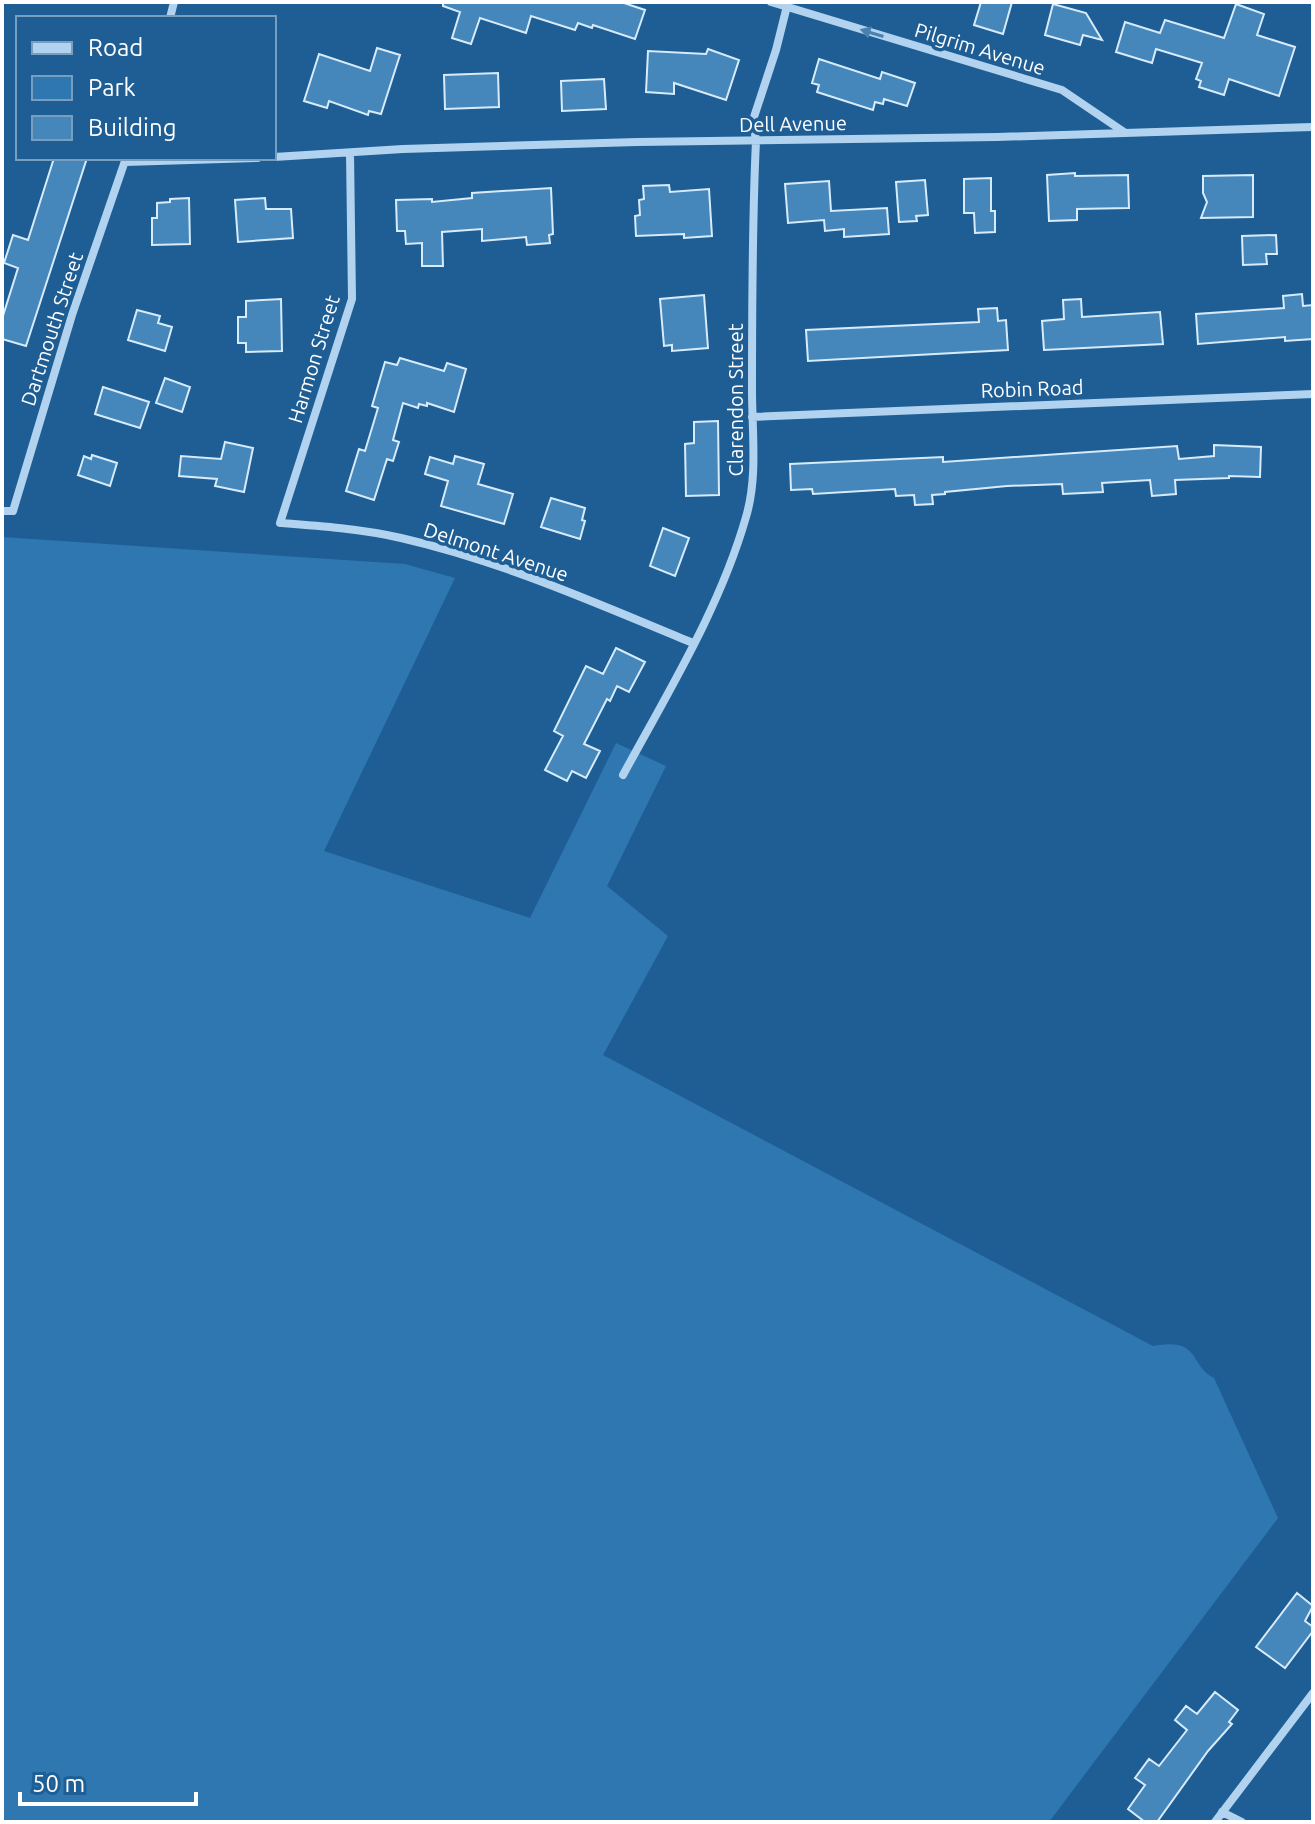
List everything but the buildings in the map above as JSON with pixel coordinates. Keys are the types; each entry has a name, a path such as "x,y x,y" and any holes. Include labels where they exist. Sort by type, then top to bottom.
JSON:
{"street":[{"name":"Pilgrim Avenue","path":"771,2 787,4 1062,90 1125,133"},
{"name":"Clarendon Street","path":"623,775 693,643 730,563 746,517 753,476 751,257 756,141 753,120 787,4"},
{"name":"Dell Avenue","path":"276,157 622,142 1313,127"},
{"name":"Harmon Street","path":"280,523 352,299 350,153"},
{"name":"Dartmouth Street","path":"2,511 13,511 72,315 125,160"},
{"name":"Robin Road","path":"752,417 1313,394"},
{"name":"Delmont Avenue","path":"280,523 365,532 442,548 583,598 693,643"},
{"path":"1215,1822 1313,1693"},
{"path":"1222,1812 1242,1822"}],"green space":[{"path":"2,537 405,564 455,578 324,851 530,918 616,743 666,766 607,886 668,936 603,1055 1153,1346 1168,1344 1187,1348 1214,1378 1278,1518 1049,1822 2,1822"}]}
